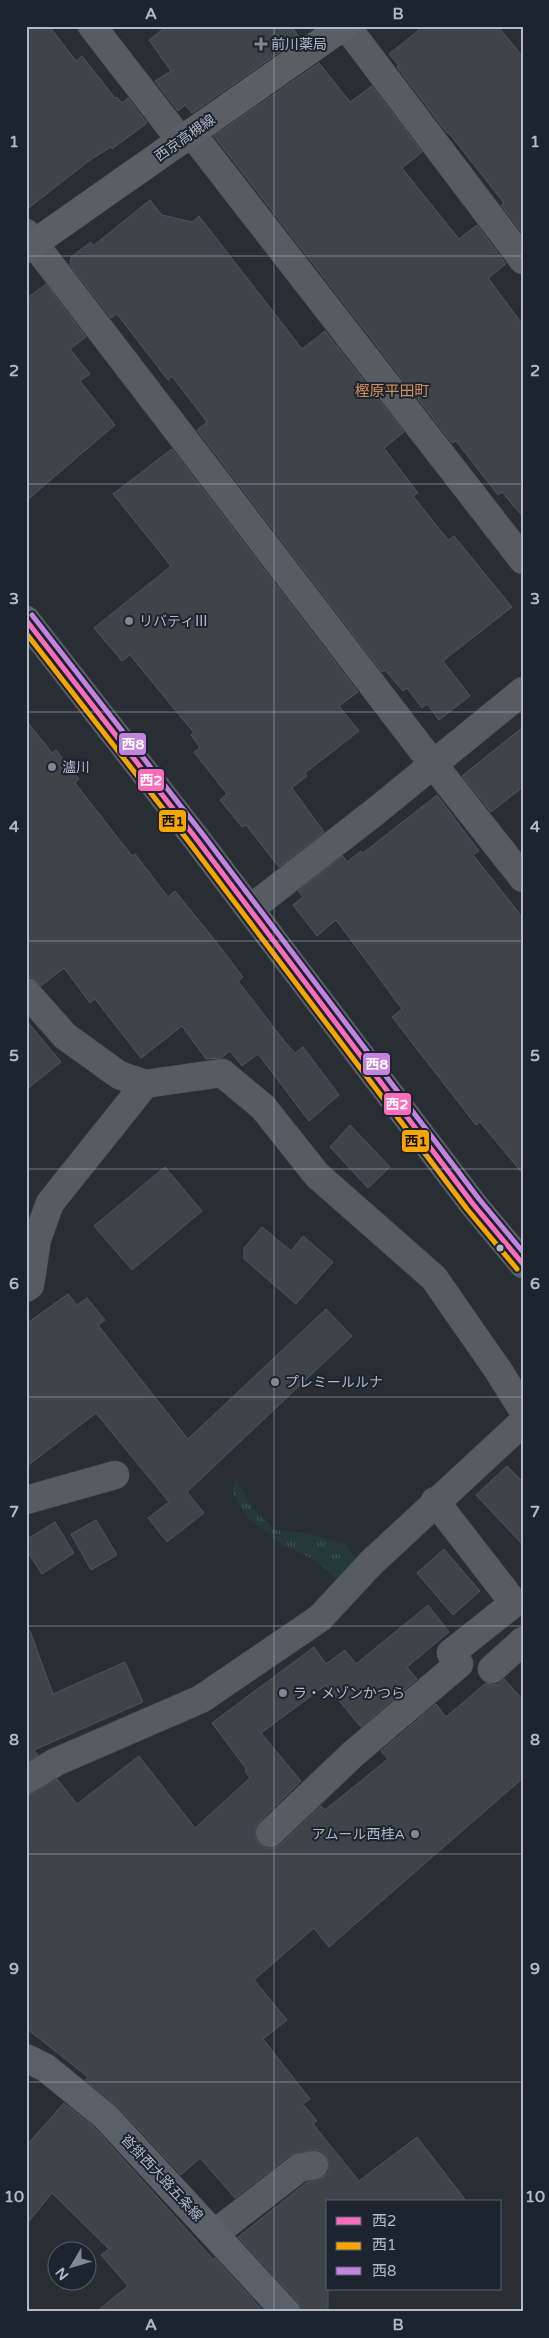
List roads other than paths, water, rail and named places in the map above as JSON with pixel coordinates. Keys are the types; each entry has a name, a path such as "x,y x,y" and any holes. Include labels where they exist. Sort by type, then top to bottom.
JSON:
{"main road":[{"name":"西京高槻線","path":"29,242 186,138 333,29"}],"street":[{"path":"92,26 186,138 523,560"},
{"path":"333,29 523,260"},
{"path":"29,242 523,878"},
{"path":"26,620 250,909 473,1204 523,1264"},
{"path":"250,909 523,691"},
{"path":"26,992 65,1036 119,1075 146,1084 222,1073 263,1107 317,1175 434,1278 498,1370 523,1410"},
{"path":"26,1288 30,1285 37,1239 50,1203 146,1084"},
{"path":"26,1780 56,1762 202,1699 312,1624 320,1618 370,1563 523,1422"},
{"path":"26,1500 115,1474"},
{"path":"270,1833 353,1754 460,1664 451,1653 514,1603 436,1501"},
{"path":"492,1669 523,1641"},
{"name":"沓掛西大路五条線","path":"26,2058 46,2068 106,2117 286,2312"},
{"path":"214,2234 299,2168 314,2165"}],"place":[{"name":"前川薬局","path":"261,44"},
{"name":"リバティⅢ","path":"129,621"},
{"name":"瀘川","path":"52,767"},
{"name":"プレミールルナ","path":"275,1382"},
{"name":"ラ・メゾンかつら","path":"283,1693"},
{"name":"アムール西桂A","path":"415,1834"}],"district":[{"name":"樫原平田町","path":"392,391"}]}
